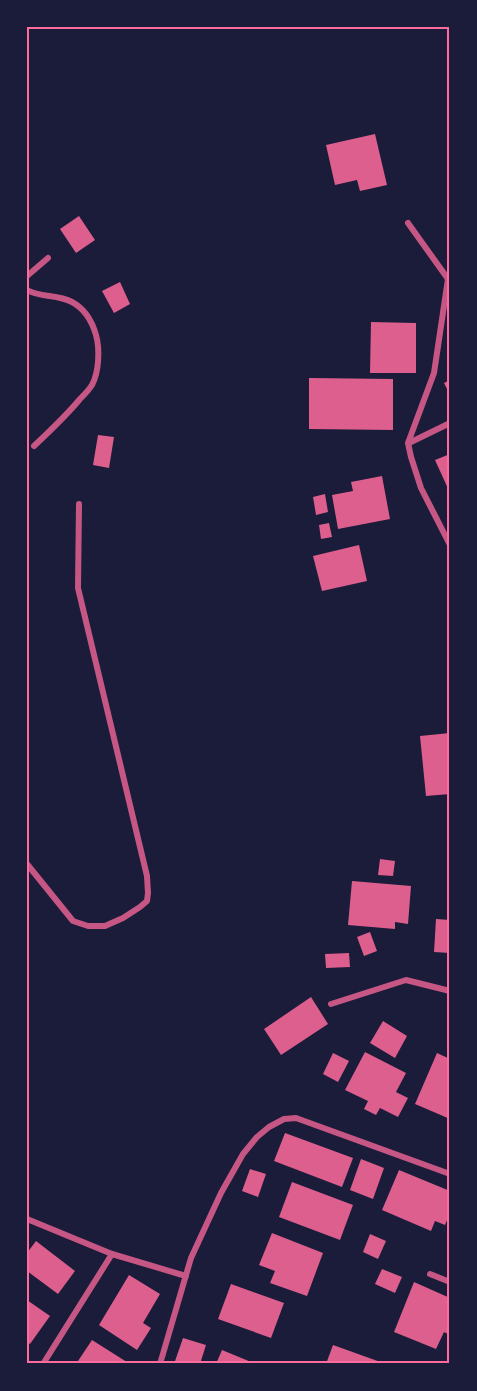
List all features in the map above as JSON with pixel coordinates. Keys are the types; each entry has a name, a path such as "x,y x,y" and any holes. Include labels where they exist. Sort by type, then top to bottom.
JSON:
{"street":[{"path":"408,223 449,277 434,373 408,443 421,488 450,545"},
{"path":"27,276 48,258"},
{"path":"27,290 45,296 59,297 72,302 82,310 92,322 99,356 93,384 67,414 34,446"},
{"path":"408,443 450,423"},
{"path":"27,864 73,921 88,926 105,926 123,918 147,900 147,876 78,588 79,504"},
{"path":"331,1004 406,980 450,991"},
{"path":"160,1364 191,1258 221,1193 243,1154 269,1127 284,1119 296,1118 450,1174"},
{"path":"27,1219 112,1254 186,1276"},
{"path":"43,1364 112,1254"},
{"path":"430,1274 450,1282"}],"building":[{"path":"375,134 387,185 360,191 357,180 335,185 326,145"},
{"path":"79,216 95,240 76,253 60,229"},
{"path":"120,282 130,304 114,313 102,291"},
{"path":"371,322 416,323 416,373 370,373"},
{"path":"309,378 393,379 393,430 309,429"},
{"path":"450,380 450,395 444,383"},
{"path":"98,435 114,437 109,468 93,465"},
{"path":"450,454 450,493 435,460"},
{"path":"382,476 390,519 338,529 332,495 353,491 351,482"},
{"path":"325,494 328,512 316,515 313,497"},
{"path":"329,523 332,537 321,539 319,525"},
{"path":"359,545 367,581 322,591 313,556"},
{"path":"450,733 450,794 426,796 420,736"},
{"path":"380,859 395,861 393,876 378,875"},
{"path":"352,881 411,886 408,924 395,922 395,929 348,925"},
{"path":"436,919 450,920 450,953 434,952"},
{"path":"370,932 377,951 364,956 357,937"},
{"path":"349,953 350,967 326,968 325,954"},
{"path":"311,997 328,1024 281,1055 264,1029"},
{"path":"383,1021 407,1036 395,1058 370,1043"},
{"path":"365,1052 406,1073 396,1092 408,1098 398,1117 380,1108 376,1115 364,1109 368,1101 345,1090"},
{"path":"333,1053 349,1061 338,1082 323,1074"},
{"path":"437,1053 450,1059 450,1119 415,1104"},
{"path":"285,1133 353,1158 342,1187 274,1161"},
{"path":"361,1159 384,1168 373,1199 350,1190"},
{"path":"250,1169 266,1174 258,1197 242,1191"},
{"path":"399,1170 450,1191 450,1213 445,1225 435,1221 431,1231 382,1210"},
{"path":"292,1182 353,1205 340,1240 279,1217"},
{"path":"272,1233 323,1253 307,1296 270,1283 275,1271 259,1265"},
{"path":"370,1234 386,1241 378,1259 363,1252"},
{"path":"36,1241 75,1271 58,1294 27,1271 27,1253"},
{"path":"382,1269 402,1277 395,1293 375,1284"},
{"path":"129,1275 160,1294 143,1323 151,1328 137,1350 99,1325"},
{"path":"414,1282 450,1298 450,1335 444,1332 436,1349 394,1332"},
{"path":"231,1284 284,1303 271,1338 218,1319"},
{"path":"27,1300 50,1316 30,1344 27,1342"},
{"path":"183,1338 206,1345 200,1364 174,1364"},
{"path":"92,1340 130,1364 76,1364"},
{"path":"333,1345 386,1364 326,1364"},
{"path":"222,1350 256,1364 216,1364"}]}
